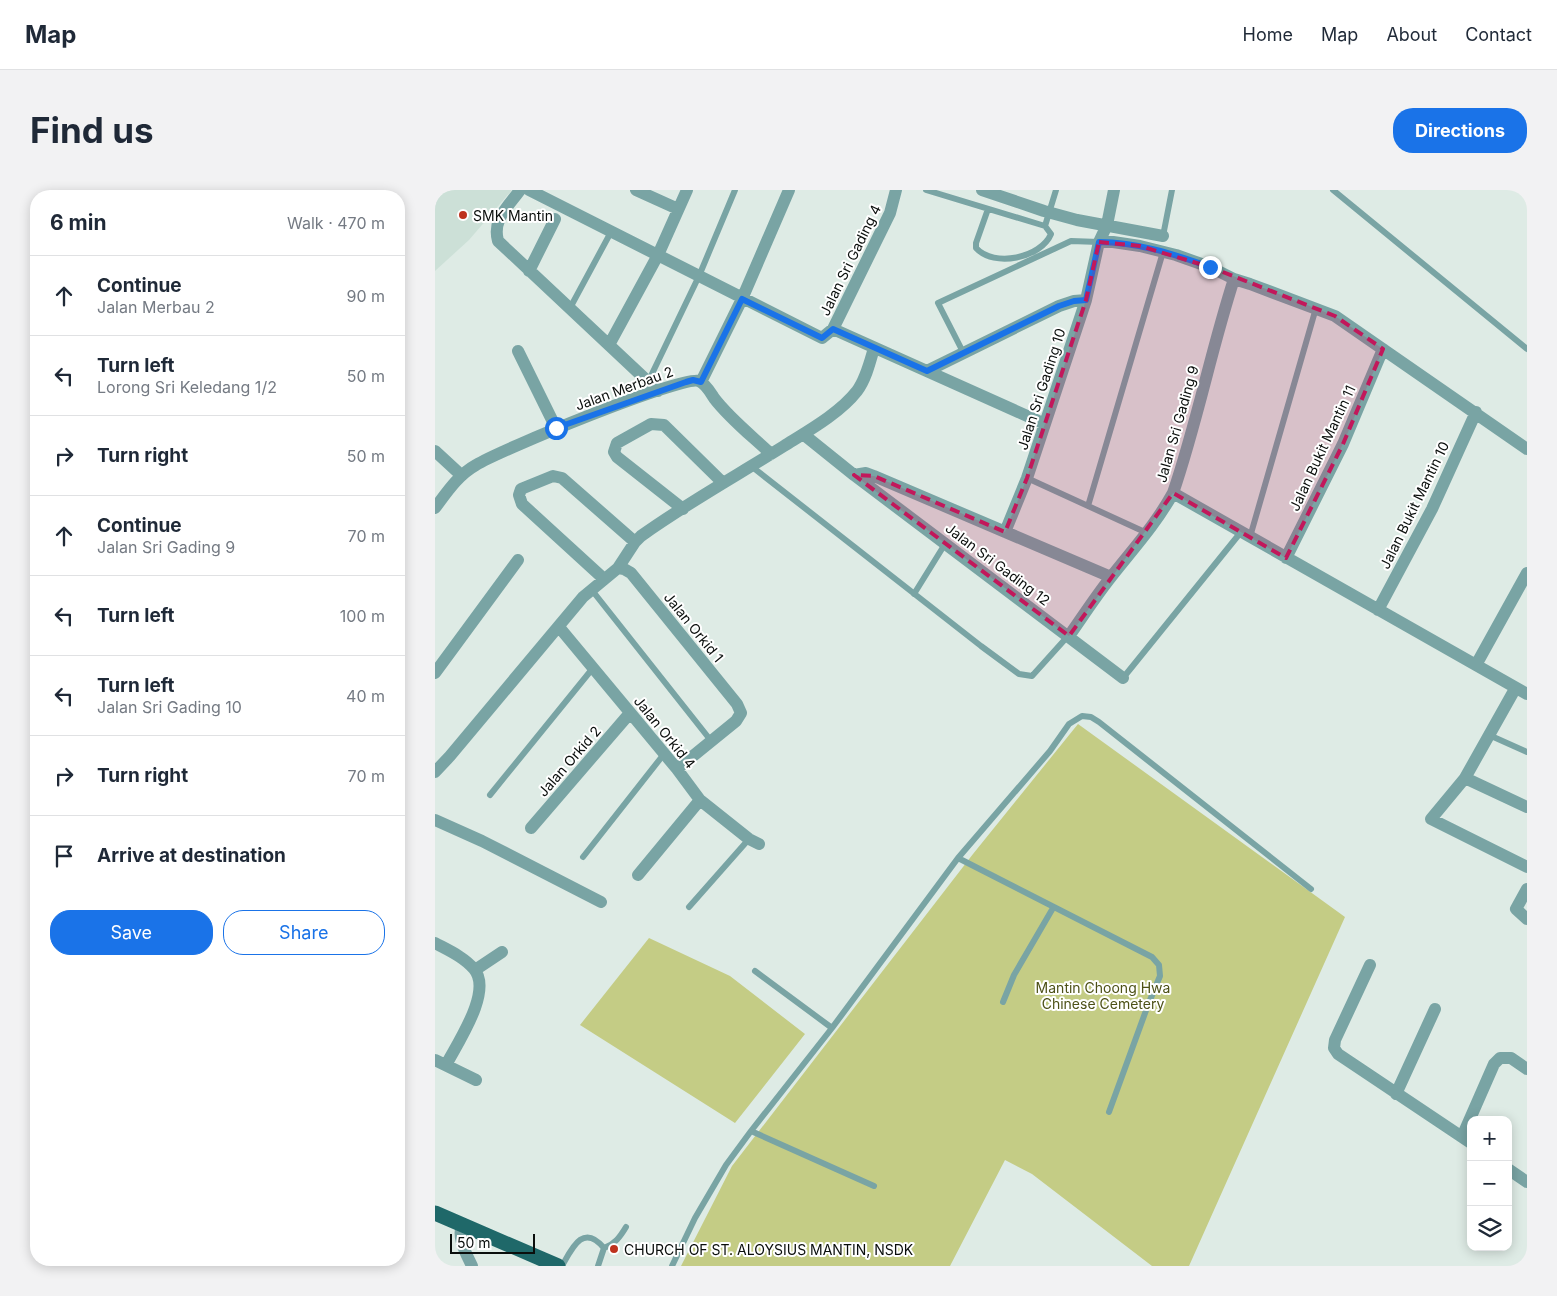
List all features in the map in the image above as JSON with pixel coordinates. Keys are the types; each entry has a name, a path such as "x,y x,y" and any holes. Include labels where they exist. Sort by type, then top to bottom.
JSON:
{"main road":[{"path":"435,1213 558,1266"}],"street":[{"path":"520,190 498,220 495,232 498,242 569,310 649,380 658,391"},
{"path":"529,190 742,299"},
{"path":"636,190 678,209"},
{"path":"609,345 658,255 687,190"},
{"path":"771,454 724,410 701,382 742,299 789,190"},
{"name":"Jalan Sri Gading 4","path":"742,299 822,338 833,329 890,213 896,190"},
{"path":"982,190 997,193 1077,220 1163,236"},
{"name":"Jalan Sri Gading 10","path":"1005,532 1027,478 1086,300 1099,242 1107,225 1114,190"},
{"path":"529,271 555,219"},
{"path":"1099,242 1140,246 1163,252 1210,267 1234,279 1335,316 1527,449"},
{"name":"Jalan Sri Gading 9","path":"1069,636 1111,577 1147,533 1173,493 1218,329 1234,279"},
{"path":"927,371 1059,306 1074,301 1086,300"},
{"path":"833,329 1045,424"},
{"path":"436,768 591,589 618,568 635,542 656,526 841,408 859,390 874,348"},
{"name":"Jalan Bukit Mantin 11","path":"1286,558 1343,444 1383,349"},
{"path":"518,351 556,428"},
{"name":"Jalan Merbau 2","path":"435,508 461,475 495,455 556,428 658,391 693,380 701,382"},
{"name":"Jalan Bukit Mantin 10","path":"1378,610 1432,509 1476,412"},
{"path":"683,509 617,458 615,452 617,443 651,424 664,424 723,483"},
{"name":"Jalan Sri Gading 12","path":"803,434 854,475 1123,678"},
{"path":"435,451 461,475"},
{"name":"Jalan Sri Gading 12","path":"854,475 865,473 874,476 1111,577"},
{"path":"604,579 522,504 519,495 521,490 553,476 562,478 635,542"},
{"path":"1173,493 1521,691 1489,735 1465,778 1431,819 1527,867"},
{"path":"435,674 518,560"},
{"name":"Jalan Orkid 1","path":"618,568 625,569 631,573 737,704 741,713 736,721 712,742"},
{"path":"1476,665 1527,574"},
{"name":"Jalan Orkid 4","path":"559,627 677,769 700,800 755,841"},
{"name":"Jalan Orkid 2","path":"531,828 630,713"},
{"path":"677,769 712,742"},
{"path":"1465,778 1527,807"},
{"path":"638,875 700,800"},
{"path":"435,820 482,841 601,902"},
{"path":"1527,889 1516,909 1527,919"},
{"path":"435,943 465,960 475,970 480,980 477,1004 441,1062 476,1080"},
{"path":"475,970 502,952"},
{"path":"1370,965 1335,1040 1334,1048 1338,1054 1466,1140 1494,1064 1501,1058 1511,1058 1527,1069"},
{"path":"1397,1094 1435,1008"},
{"path":"1512,1172 1527,1182"},
{"path":"462,1224 460,1239 472,1266"}],"lane":[{"path":"649,380 699,276 735,190"},
{"path":"926,190 989,209 1045,226 1051,234 1044,244 1019,257 1003,260 980,252 976,248 976,243 989,209"},
{"path":"1045,226 1056,190"},
{"path":"1163,236 1172,190"},
{"path":"1333,190 1527,349"},
{"path":"569,310 611,232"},
{"path":"963,352 938,303 1071,241 1099,242"},
{"path":"1089,506 1163,252"},
{"path":"1123,678 1245,534 1316,308"},
{"path":"751,466 1019,674 1032,676 1069,636"},
{"path":"1027,478 1147,533"},
{"path":"914,594 945,544"},
{"path":"591,589 712,742"},
{"path":"490,795 593,668"},
{"path":"672,1266 695,1218 726,1165 832,1028 958,858 1050,751 1069,724 1083,716 1091,717 1099,722 1311,889"},
{"path":"1489,735 1527,752"},
{"path":"583,857 664,754"},
{"path":"689,907 755,841"},
{"path":"958,858 1152,958 1159,965 1160,976 1109,1112"},
{"path":"1003,1002 1014,975 1053,908"},
{"path":"755,971 832,1028"},
{"path":"751,1131 874,1186"},
{"path":"604,1248 611,1246 626,1227"},
{"path":"562,1266 575,1242 582,1238 589,1238 600,1243 604,1248"},
{"path":"599,1266 604,1248"}],"highlighted area":[{"path":"1099,242 1140,246 1210,267 1335,316 1383,349 1343,444 1286,558 1173,493 1069,636 854,475 874,476 1005,532 1027,478 1086,300"}],"shaded area":[{"name":"SMK Mantin","path":"435,190 512,190 469,240 435,271"}],"green space":[{"name":"Mantin Choong Hwa Chinese Cemetery","path":"1078,724 1345,917 1189,1266 1152,1266 1032,1174 1005,1160 950,1266 681,1266 732,1166 973,854"},
{"path":"649,938 730,976 805,1034 735,1123 580,1025"}],"place":[{"name":"SMK Mantin","path":"463,215"},
{"name":"CHURCH OF ST. ALOYSIUS MANTIN, NSDK","path":"614,1249"}],"route":[{"path":"556,428 686,382 693,380 701,382 742,299 822,338 833,329 927,371 1059,306 1074,301 1086,300 1099,242 1140,246 1176,255 1210,267"}]}
